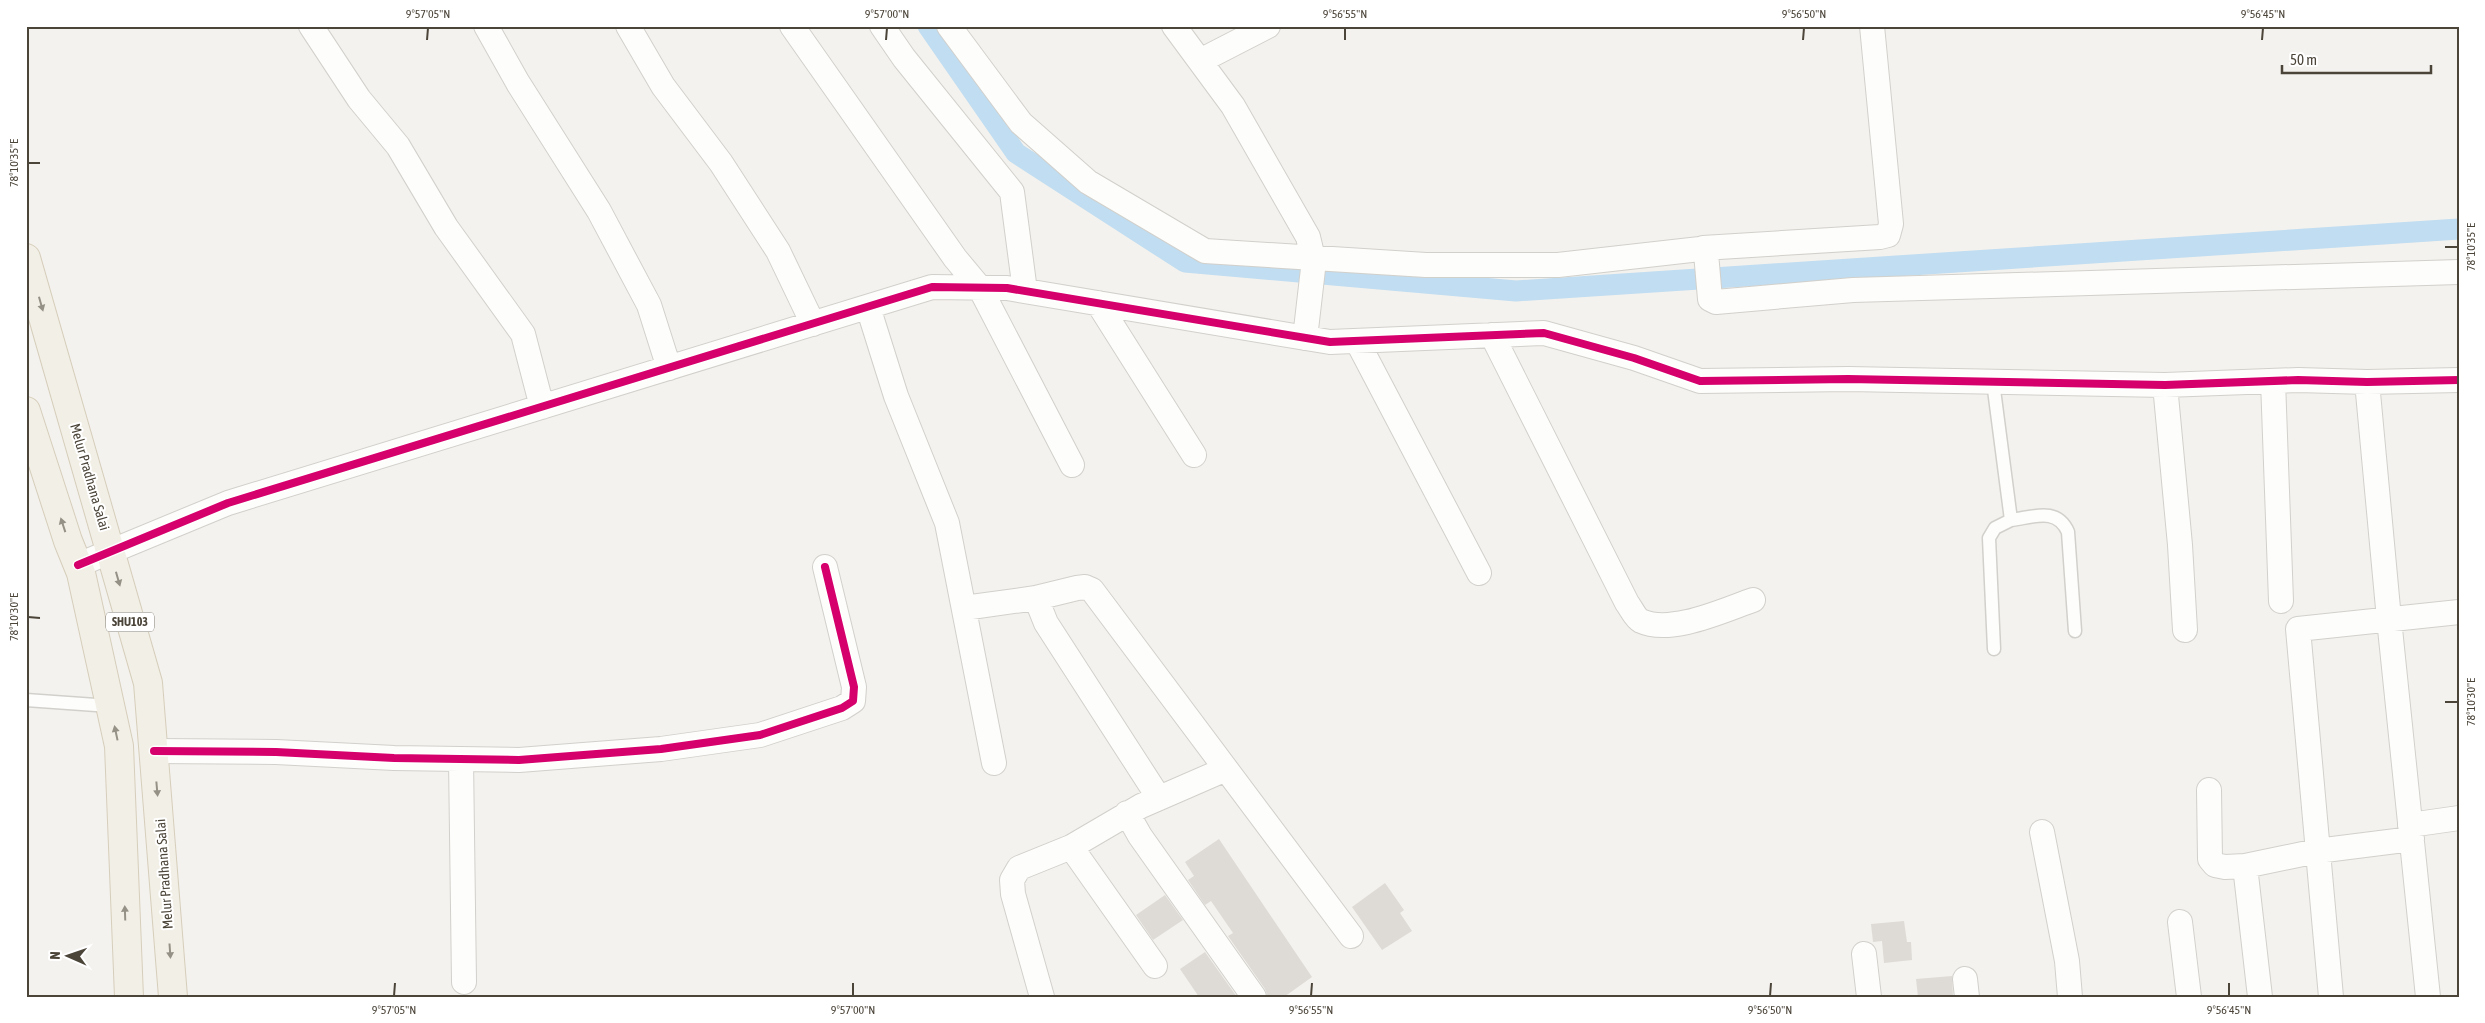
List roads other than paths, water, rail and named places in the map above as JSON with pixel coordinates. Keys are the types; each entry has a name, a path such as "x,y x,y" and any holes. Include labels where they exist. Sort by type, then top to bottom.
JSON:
{"main road":[{"name":"Melur Pradhana Salai","path":"26,258 148,683 173,997"},
{"name":"SHU103","path":"26,411 78,565 119,746 129,997"},
{"path":"108,697 145,673"},
{"path":"123,858 162,856"}],"street":[{"path":"311,26 359,100 398,146 446,227 523,334 542,407"},
{"path":"486,26 518,83 600,211 649,305 669,368"},
{"path":"628,26 663,86 721,162 778,251 813,324"},
{"path":"792,26 955,258 980,288 1072,465"},
{"path":"882,26 904,58 1012,192 1025,291"},
{"path":"950,26 1021,123 1088,182 1205,251 1313,270 1426,265 1558,266 1706,259"},
{"path":"1174,26 1238,114 1308,237 1313,270 1305,338"},
{"path":"1200,61 1268,26"},
{"path":"1872,26 1890,224 1888,235 1703,248 1710,299 1716,302 1853,290 2459,272"},
{"path":"78,565 111,553 228,503 932,287 1025,291 1330,342 1544,333 1634,358 1700,381 1848,379 2165,385 2273,381 2368,382 2459,380"},
{"path":"1098,303 1194,455"},
{"path":"868,307 896,396 947,523 994,763"},
{"path":"1492,335 1627,603 1640,620 1655,625 1690,622 1753,600"},
{"path":"1357,341 1479,573"},
{"path":"2273,381 2281,601"},
{"path":"2368,382 2389,619 2428,997"},
{"path":"2165,385 2180,545 2185,630"},
{"path":"154,751 276,752 519,760 661,749 760,734 842,708 853,701 854,687 825,567"},
{"path":"964,608 1036,598 1077,588 1085,587 1092,590 1351,936"},
{"path":"1036,598 1046,623 1159,798"},
{"path":"2331,997 2298,629 2459,612"},
{"path":"461,759 464,982"},
{"path":"1042,997 1012,894 1012,880 1019,868 1071,847 1127,814 1226,768"},
{"path":"2209,790 2210,858 2215,865 2225,867 2245,866 2411,832 2459,818"},
{"path":"1127,814 1145,844 1254,997"},
{"path":"2042,832 2067,961 2070,997"},
{"path":"1071,847 1155,966"},
{"path":"2245,866 2260,997"},
{"path":"2180,922 2189,997"},
{"path":"1864,954 1868,997"}],"lane":[{"path":"1993,382 2011,520"},
{"path":"1994,649 1988,538 1994,528 2011,520 2053,515 2063,522 2068,532 2076,631"},
{"path":"26,700 108,697"}],"waterway":[{"path":"928,26 1016,153 1185,262 1516,291 2459,229"}]}
